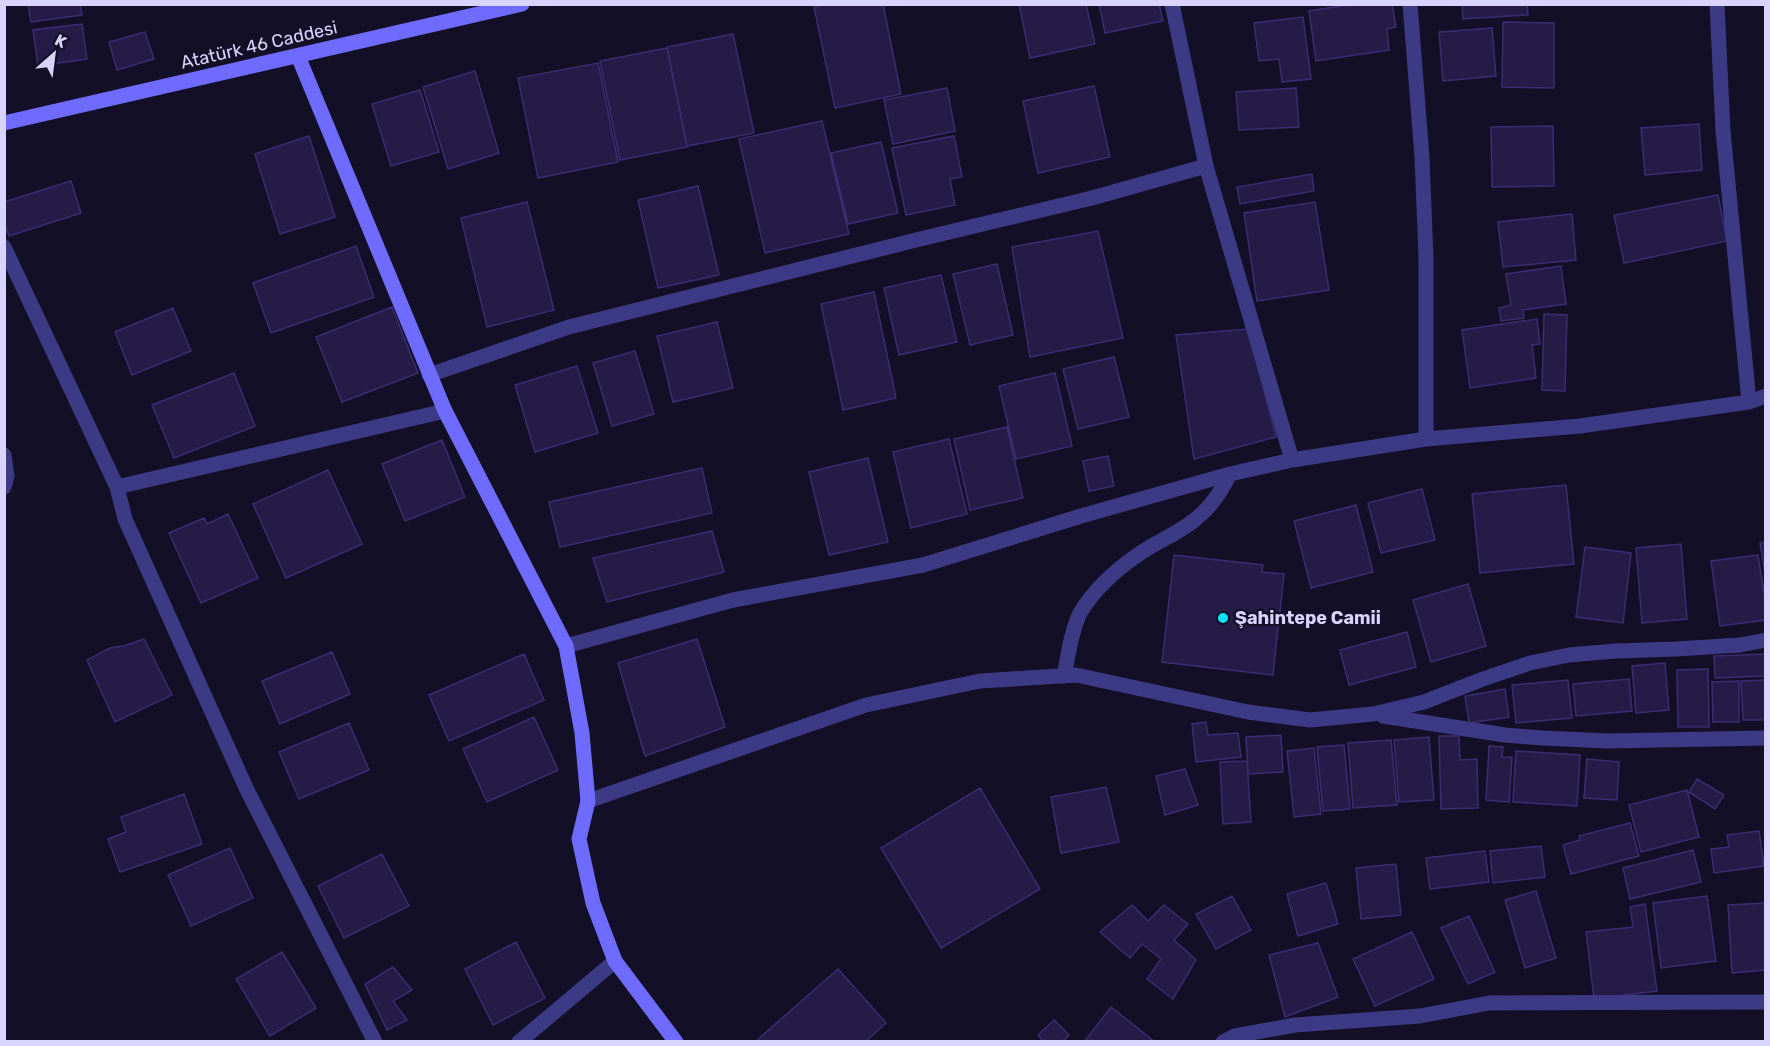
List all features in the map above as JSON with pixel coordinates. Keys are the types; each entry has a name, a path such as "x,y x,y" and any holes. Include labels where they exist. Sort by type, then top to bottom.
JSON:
{"street":[{"name":"Atatürk 46 Caddesi","path":"4,123 522,4"},
{"path":"1172,4 1206,166 1292,460"},
{"path":"1410,4 1420,122 1426,258 1426,439"},
{"path":"1717,4 1723,131 1749,402"},
{"path":"298,56 445,411 566,646 582,733 588,801 579,839 594,903 615,961 676,1041"},
{"path":"429,375 569,327 1092,198 1206,166"},
{"path":"4,247 117,487 124,519 247,790 375,1041"},
{"path":"566,646 733,600 922,565 1081,516 1230,474 1292,460 1426,439 1581,426 1749,402 1766,396"},
{"path":"117,487 445,411"},
{"path":"4,455 7,476 4,487"},
{"path":"1064,676 1080,614 1095,593 1141,552 1196,519 1213,502 1230,474"},
{"path":"588,801 866,705 980,681 1076,675 1248,712 1310,720 1373,714 1424,702 1530,663 1569,655 1740,645 1766,640"},
{"path":"1373,714 1505,735 1543,738 1607,741 1766,738"},
{"path":"519,1041 615,961"},
{"path":"1223,1041 1235,1036 1294,1025 1420,1016 1489,1003 1766,1002"}],"building":[{"path":"28,4 80,4 82,15 31,22"},
{"path":"824,4 883,4 901,94 835,108 814,7"},
{"path":"1019,4 1086,4 1095,44 1030,58"},
{"path":"1099,4 1159,4 1163,21 1105,33"},
{"path":"1355,4 1392,4 1396,27 1387,29 1389,50 1316,61 1309,11"},
{"path":"1462,4 1527,4 1528,15 1463,19"},
{"path":"1303,17 1311,79 1282,82 1279,59 1259,61 1254,23"},
{"path":"1503,22 1554,23 1554,88 1502,87"},
{"path":"82,24 87,59 38,66 33,30"},
{"path":"1492,28 1496,76 1443,81 1439,32"},
{"path":"145,32 154,59 117,70 109,42"},
{"path":"733,34 754,133 687,146 667,47"},
{"path":"667,48 687,147 620,160 600,61"},
{"path":"598,63 618,162 538,178 518,78"},
{"path":"475,71 499,153 448,169 423,87"},
{"path":"1094,86 1110,157 1038,173 1023,101"},
{"path":"947,88 955,131 893,144 884,100"},
{"path":"1296,88 1299,127 1239,130 1236,92"},
{"path":"420,90 439,152 391,166 372,104"},
{"path":"822,121 849,234 765,253 739,139"},
{"path":"1699,124 1702,170 1645,175 1641,128"},
{"path":"1553,126 1554,186 1492,187 1491,127"},
{"path":"309,136 335,217 280,234 255,154"},
{"path":"954,136 962,177 950,179 955,205 906,215 892,148"},
{"path":"881,142 898,213 848,224 831,153"},
{"path":"1312,174 1314,191 1240,204 1237,187"},
{"path":"71,181 81,213 9,236 4,221 4,202"},
{"path":"698,186 719,275 658,288 638,200"},
{"path":"1718,195 1727,241 1624,263 1614,215"},
{"path":"527,202 554,310 487,327 461,218"},
{"path":"1315,202 1329,290 1257,301 1244,213"},
{"path":"1572,214 1576,260 1503,267 1498,222"},
{"path":"1098,231 1123,338 1030,357 1012,247"},
{"path":"356,246 374,297 271,333 253,283"},
{"path":"997,264 1013,335 970,345 953,274"},
{"path":"1561,266 1566,304 1523,310 1524,318 1501,321 1499,308 1511,305 1506,274"},
{"path":"941,275 957,342 899,355 884,288"},
{"path":"874,292 896,398 843,410 821,304"},
{"path":"392,307 418,373 342,402 316,337"},
{"path":"173,308 191,351 132,375 115,332"},
{"path":"1544,314 1567,315 1565,391 1542,390"},
{"path":"1537,319 1540,344 1532,345 1536,378 1470,388 1462,330"},
{"path":"717,322 733,388 673,402 657,336"},
{"path":"1248,329 1276,437 1194,459 1176,335"},
{"path":"635,351 654,414 612,426 593,363"},
{"path":"1114,357 1129,417 1078,429 1063,369"},
{"path":"577,366 598,433 535,452 515,385"},
{"path":"234,373 255,426 174,458 152,405"},
{"path":"1055,373 1072,446 1016,459 999,386"},
{"path":"1007,427 1023,498 970,510 954,439"},
{"path":"949,439 967,514 911,528 893,452"},
{"path":"442,440 465,497 405,521 382,464"},
{"path":"1108,456 1114,486 1089,491 1083,461"},
{"path":"868,458 888,542 829,555 809,472"},
{"path":"702,468 712,513 560,547 549,502"},
{"path":"328,470 362,544 286,578 253,504"},
{"path":"1566,485 1574,564 1480,573 1472,494"},
{"path":"1422,489 1435,540 1381,553 1368,503"},
{"path":"1356,505 1373,572 1311,588 1294,521"},
{"path":"228,514 258,578 201,603 169,533 204,518 207,524"},
{"path":"712,531 724,572 607,602 593,558"},
{"path":"1766,542 1766,579 1760,543"},
{"path":"1681,544 1687,619 1642,623 1636,548"},
{"path":"1585,547 1631,553 1623,623 1576,617"},
{"name":"Şahintepe Camii","path":"1174,555 1263,565 1262,572 1284,574 1273,675 1162,662"},
{"path":"1758,555 1766,620 1720,626 1711,561"},
{"path":"1468,584 1486,646 1431,662 1413,600"},
{"path":"1407,632 1416,667 1349,685 1340,650"},
{"path":"144,639 172,695 115,722 87,660 110,648"},
{"path":"697,639 725,727 645,756 618,663"},
{"path":"332,652 350,694 280,724 262,681"},
{"path":"524,654 544,700 449,741 429,695"},
{"path":"1766,654 1766,676 1715,678 1714,656"},
{"path":"1665,663 1669,710 1636,713 1632,666"},
{"path":"1708,669 1709,727 1678,727 1677,670"},
{"path":"1629,679 1632,711 1576,716 1573,684"},
{"path":"1568,680 1572,718 1516,723 1512,685"},
{"path":"1766,680 1766,720 1743,720 1741,681"},
{"path":"1739,681 1739,722 1713,722 1712,682"},
{"path":"1505,689 1509,717 1469,723 1465,696"},
{"path":"534,717 558,770 487,802 463,749"},
{"path":"1206,722 1208,735 1238,733 1241,757 1196,762 1192,724"},
{"path":"349,723 369,770 299,799 279,752"},
{"path":"1281,735 1283,772 1248,774 1246,737"},
{"path":"1439,736 1459,736 1460,760 1477,759 1478,808 1441,809"},
{"path":"1429,737 1434,800 1399,802 1394,740"},
{"path":"1391,740 1397,805 1353,808 1348,743"},
{"path":"1344,745 1350,809 1323,811 1317,747"},
{"path":"1489,746 1503,747 1502,757 1512,757 1509,802 1486,800"},
{"path":"1314,748 1321,814 1294,817 1287,751"},
{"path":"1516,751 1580,755 1577,806 1513,802"},
{"path":"1587,759 1619,762 1617,800 1584,798"},
{"path":"1247,761 1251,822 1223,824 1220,762"},
{"path":"1185,769 1198,805 1165,815 1156,776"},
{"path":"1697,779 1724,795 1715,809 1689,792"},
{"path":"1106,787 1119,842 1061,853 1051,797"},
{"path":"980,788 1040,889 941,948 881,848"},
{"path":"1687,790 1699,837 1641,852 1629,805"},
{"path":"184,794 202,844 120,872 108,839 126,832 121,817"},
{"path":"1630,823 1639,856 1571,874 1563,845 1580,840 1579,836"},
{"path":"1759,831 1764,866 1714,873 1711,849 1729,847 1727,835"},
{"path":"1541,846 1545,877 1493,883 1490,851"},
{"path":"230,848 253,898 191,926 168,875"},
{"path":"1693,850 1701,882 1630,899 1623,868"},
{"path":"1485,851 1489,882 1430,889 1426,858"},
{"path":"382,854 409,906 344,938 318,886"},
{"path":"1396,864 1401,915 1361,919 1356,868"},
{"path":"1326,883 1338,924 1298,936 1287,894"},
{"path":"1536,891 1556,958 1525,968 1505,900"},
{"path":"1232,896 1251,930 1216,949 1196,914"},
{"path":"1707,896 1716,961 1661,968 1653,903"},
{"path":"1766,903 1766,970 1732,973 1728,905"},
{"path":"1645,904 1657,991 1594,999 1586,932 1633,927 1630,907"},
{"path":"1132,905 1148,921 1164,905 1188,924 1174,940 1196,960 1173,999 1147,979 1161,959 1142,944 1130,958 1100,932"},
{"path":"1469,916 1495,972 1468,984 1441,928"},
{"path":"1412,932 1434,979 1375,1006 1353,959"},
{"path":"516,942 545,998 493,1025 465,969"},
{"path":"1318,943 1338,997 1285,1017 1269,955"},
{"path":"282,952 316,1008 270,1036 236,979"},
{"path":"393,967 412,990 393,1001 407,1020 387,1030 365,984"},
{"path":"838,969 886,1023 865,1042 755,1042"},
{"path":"1111,1007 1155,1042 1084,1042"},
{"path":"1054,1020 1069,1035 1062,1042 1044,1042 1038,1035"}],"place":[{"name":"Şahintepe Camii","path":"1223,618"}]}
